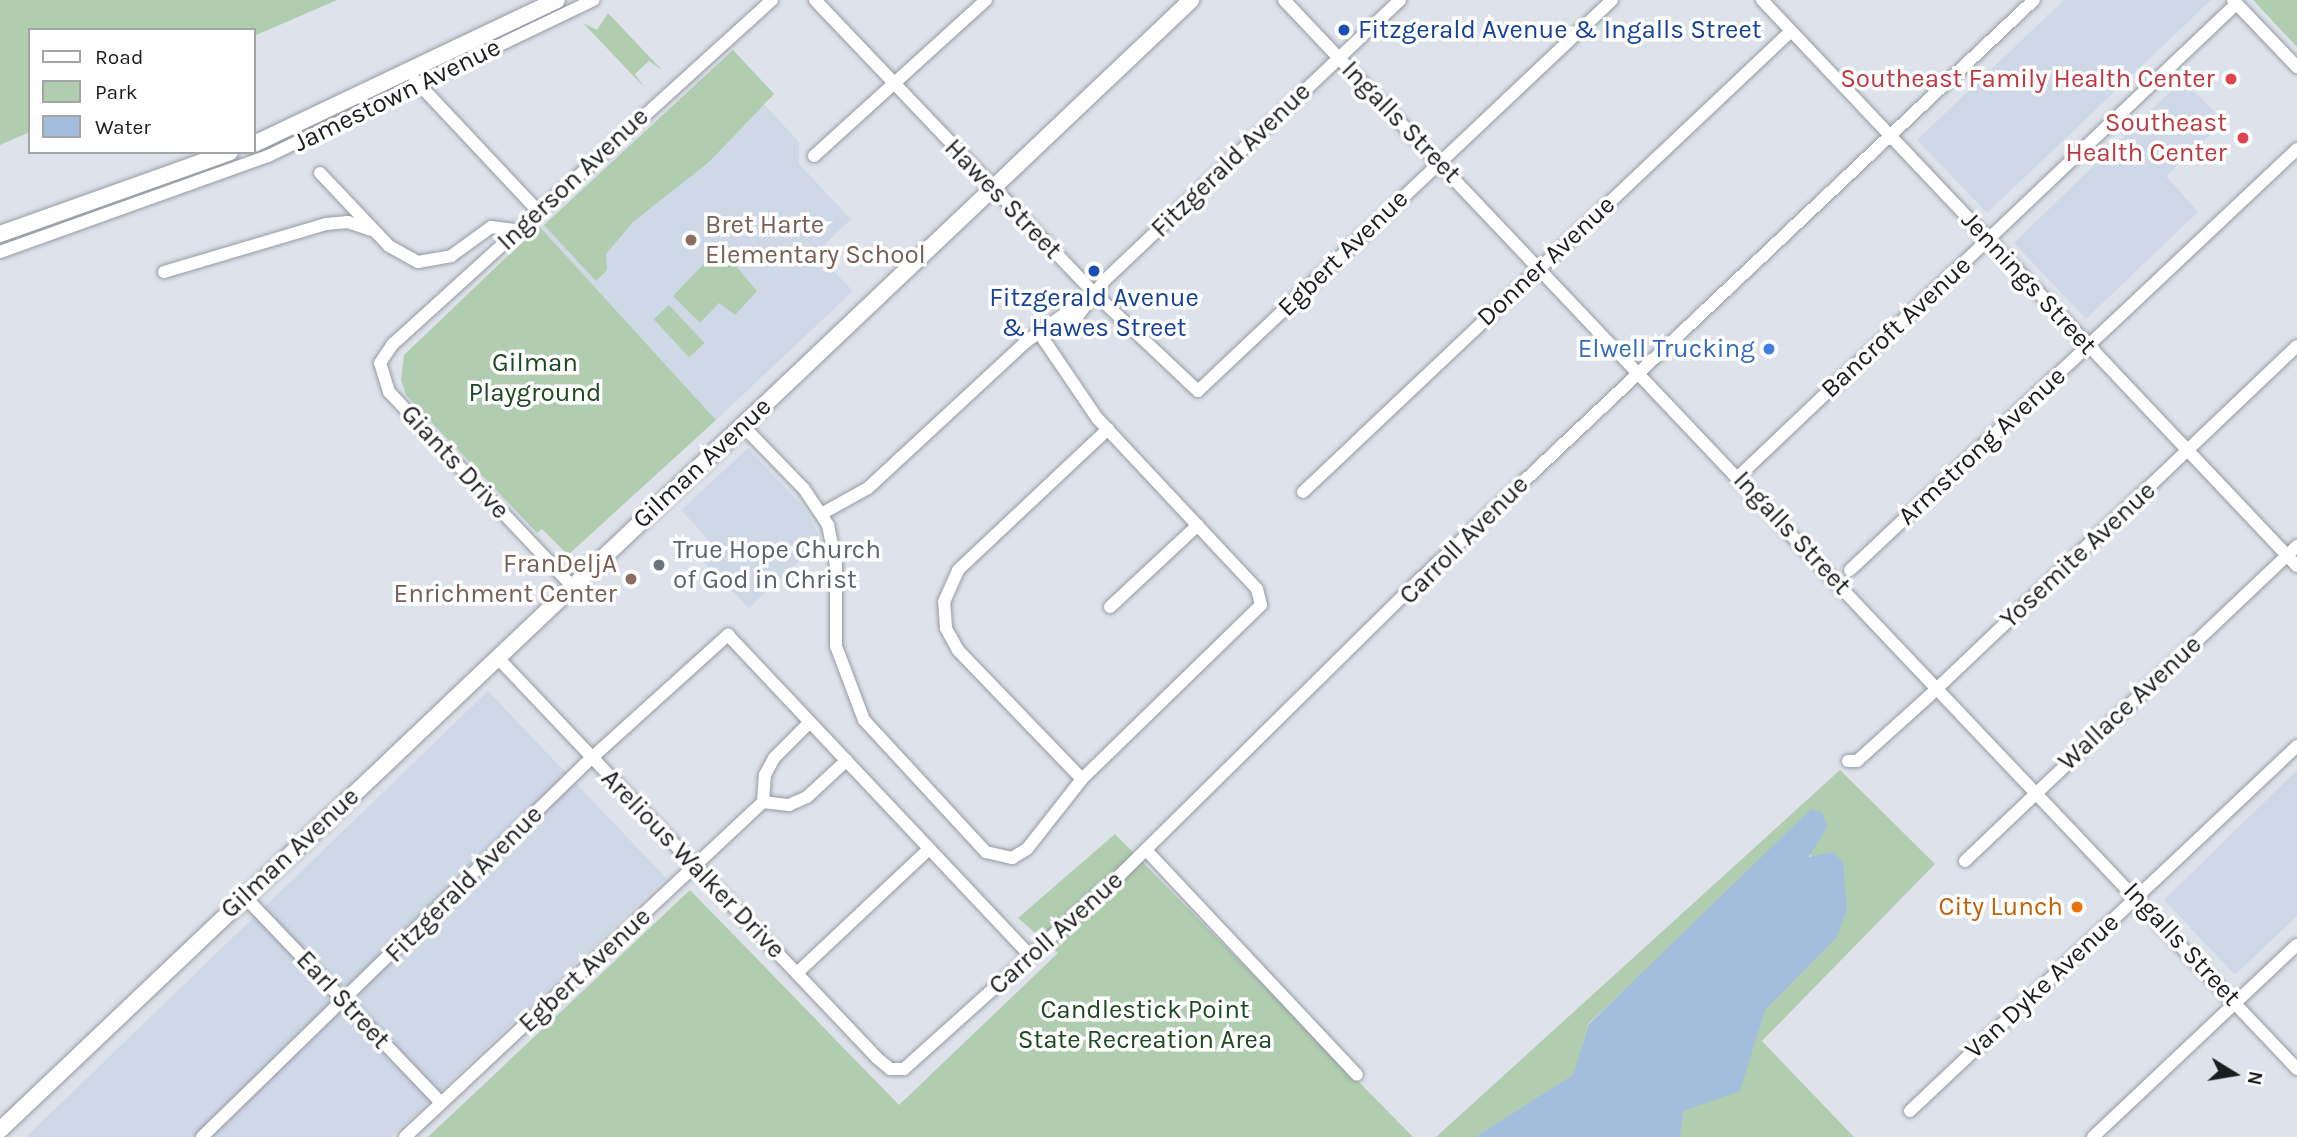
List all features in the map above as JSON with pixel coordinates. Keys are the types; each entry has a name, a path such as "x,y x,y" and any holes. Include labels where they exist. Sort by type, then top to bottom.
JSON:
{"street":[{"name":"Jamestown Avenue","path":"414,78 556,0"},
{"name":"Jamestown Avenue","path":"256,150 594,0"},
{"name":"Ingerson Avenue","path":"380,363 393,344 772,0"},
{"name":"Hawes Street","path":"815,0 1094,293 1198,391"},
{"path":"814,156 895,86 986,0"},
{"name":"Gilman Avenue","path":"0,1130 571,585 1191,0"},
{"name":"Ingalls Street","path":"1284,0 2038,791 2297,1069"},
{"name":"Fitzgerald Avenue","path":"823,513 874,483 1040,334 1094,293 1400,0"},
{"name":"Egbert Avenue","path":"1198,391 1612,0"},
{"name":"Jennings Street","path":"1762,0 2297,566"},
{"name":"Carroll Avenue","path":"890,1069 922,1058 1146,850 1639,371 2034,0"},
{"path":"2235,2 2297,67"},
{"name":"Bancroft Avenue","path":"1739,476 1989,240 2235,2"},
{"name":"Donner Avenue","path":"1303,492 1790,32"},
{"path":"414,78 540,212"},
{"name":"Jamestown Avenue","path":"256,144 292,136"},
{"name":"Armstrong Avenue","path":"1850,570 2297,149"},
{"name":"Jamestown Avenue","path":"0,252 225,154"},
{"name":"Jamestown Avenue","path":"0,234 98,210 245,154"},
{"path":"320,173 380,236 407,258 428,262 451,256 491,227 517,230"},
{"path":"164,272 337,221 380,236"},
{"path":"742,425 823,513 835,551 836,646 855,705 888,751 986,852 1004,860 1020,855 1082,779 1259,610 1257,589 1108,429 1040,334"},
{"name":"Yosemite Avenue","path":"1852,761 1938,687 2297,346"},
{"name":"Giants Drive","path":"380,363 389,392 571,585"},
{"path":"1082,779 958,650 946,628 944,602 958,570 1108,429"},
{"path":"1110,607 1198,525"},
{"name":"Wallace Avenue","path":"1965,861 2297,546"},
{"name":"Fitzgerald Avenue","path":"202,1137 345,1002 593,759 729,635 809,723"},
{"name":"Arelious Walker Drive","path":"497,657 890,1069"},
{"path":"847,760 807,797 789,805 763,802 765,775 774,758 809,723 847,760 928,850 1030,955"},
{"name":"Van Dyke Avenue","path":"1910,1111 2297,746"},
{"name":"Egbert Avenue","path":"405,1137 763,802"},
{"path":"797,973 928,850"},
{"path":"1146,850 1357,1075"},
{"name":"Earl Street","path":"245,897 441,1103"},
{"path":"2093,1137 2297,945"}],"shaded area":[{"path":"2064,0 2211,0 1987,213 1917,140"},
{"name":"Bret Harte Elementary School","path":"733,50 774,94 764,104 799,142 799,164 851,219 816,253 853,291 716,420 541,228"},
{"path":"2183,79 2224,122 2166,176 2198,212 2086,319 2014,243"},
{"path":"748,448 806,510 821,541 749,608 703,562 716,548 681,510"},
{"path":"488,691 666,878 391,1137 26,1137"},
{"path":"2297,770 2297,916 2235,975 2164,900"}],"green space":[{"path":"0,0 337,0 256,35 256,28 28,28 28,133 0,145"},
{"path":"2253,0 2297,0 2297,47"},
{"path":"608,13 662,70 649,61 635,74 644,87 583,23 597,30"},
{"path":"733,50 774,94 709,162 633,222 606,254 607,270 596,281 544,225"},
{"name":"Gilman Playground","path":"539,226 716,420 568,555 542,529 537,533 406,395 401,380 404,355"},
{"path":"720,247 757,291 735,315 719,303 700,323 673,296"},
{"path":"669,305 704,343 689,357 654,319"},
{"path":"1840,770 1935,864 1762,1041 1854,1137 1641,1137 1820,863 1789,837 1589,1023 1574,1075 1475,1137 1436,1137"},
{"name":"Candlestick Point State Recreation Area","path":"1115,834 1413,1137 428,1137 690,890 899,1105 1058,953 1018,918"}],"water":[{"path":"1811,809 1822,812 1827,827 1809,857 1833,852 1843,862 1847,908 1837,937 1765,1010 1740,1091 1683,1111 1680,1137 1475,1137 1573,1075 1589,1024"}],"place":[{"name":"Fitzgerald Avenue & Ingalls Street","path":"1344,30"},
{"name":"Southeast Family Health Center","path":"2231,79"},
{"name":"Southeast Health Center","path":"2243,138"},
{"name":"Bret Harte Elementary School","path":"691,240"},
{"name":"Fitzgerald Avenue & Hawes Street","path":"1094,271"},
{"name":"Elwell Trucking","path":"1769,349"},
{"name":"True Hope Church of God in Christ","path":"659,565"},
{"name":"FranDeljA Enrichment Center","path":"631,579"},
{"name":"City Lunch","path":"2077,907"}]}
